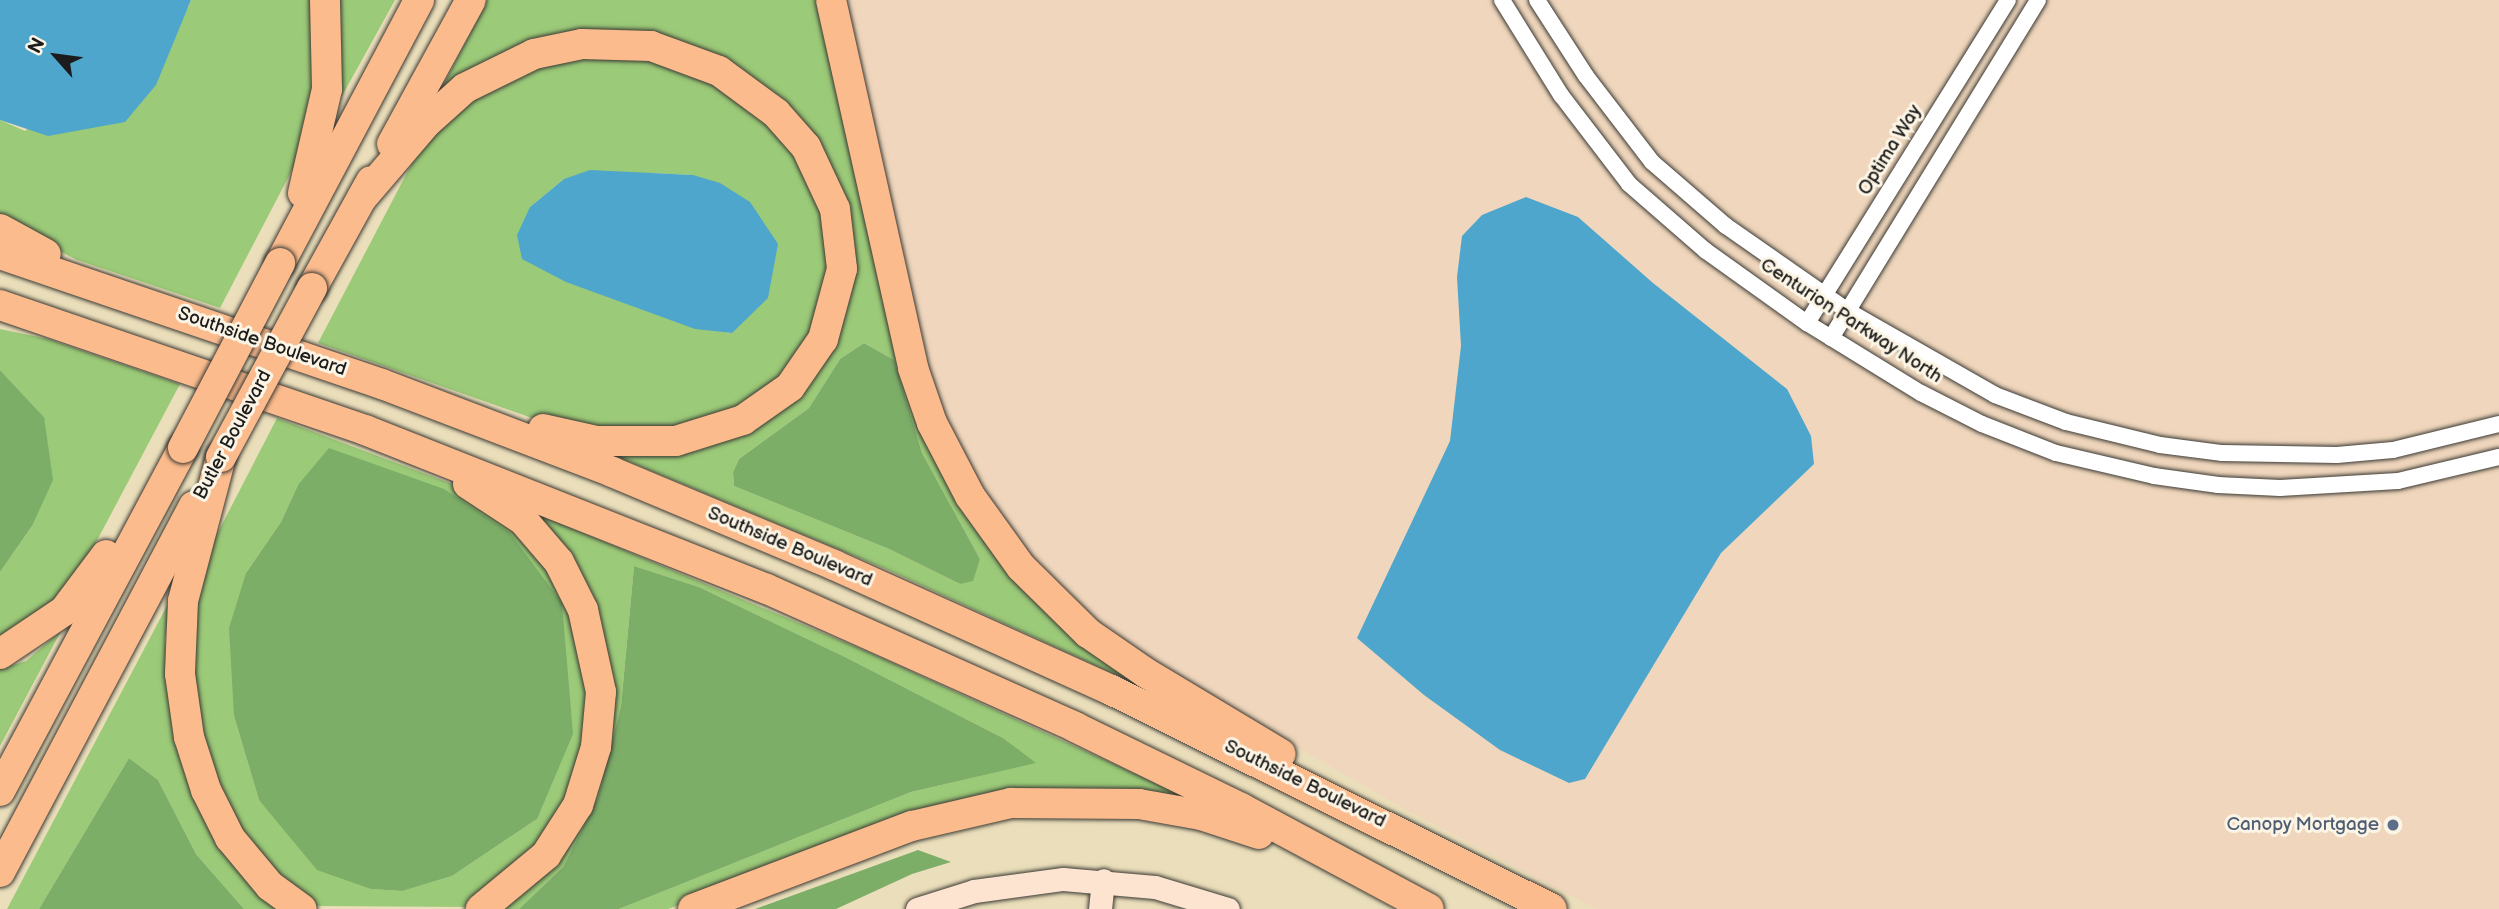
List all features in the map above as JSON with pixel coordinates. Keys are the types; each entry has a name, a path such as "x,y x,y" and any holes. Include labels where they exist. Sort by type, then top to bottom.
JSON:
{"highway":[{"path":"280,263 323,115 329,61 325,0"},
{"name":"Butler Boulevard","path":"0,791 419,0"},
{"name":"Butler Boulevard","path":"0,872 220,457 471,0"},
{"path":"831,0 919,389 955,472 1003,544 1064,612 1115,653 1468,865"},
{"path":"362,198 444,104 488,73 558,48 628,43 675,53 719,71 776,113 817,166 835,209 841,239 836,305 813,357 776,400 720,430 653,443 596,441 382,384"},
{"path":"0,229 154,304"},
{"name":"Southside Boulevard","path":"0,254 154,304 382,384 612,472 924,604 1468,865 1552,909"},
{"path":"0,306 134,349 365,430 653,541 954,671 1209,792 1429,909"},
{"path":"0,321 134,349"},
{"path":"365,430 467,484 523,520 573,586 591,634 601,692 600,721 578,805 537,864 481,909"},
{"path":"220,457 183,601 180,674 185,717 206,790 230,838 270,886 302,909"},
{"path":"0,654 64,611 106,553 151,506"},
{"path":"693,909 945,816 1011,803 1062,800 1139,804 1201,816 1373,880"}],"main road":[{"path":"1100,909 1102,880"},
{"path":"917,909 1003,885 1102,880 1155,887 1228,909"}],"street":[{"name":"Centurion Parkway North","path":"1502,0 1555,87 1629,184 1706,251 1807,323 1982,424 2056,453 2154,476 2261,487 2398,481 2499,457"},
{"name":"Centurion Parkway North","path":"1537,0 1586,76 1652,162 1726,226 1848,311 1948,371 2066,422 2160,445 2262,455 2393,450 2499,424"},
{"name":"Optima Way","path":"1807,323 2008,0"},
{"path":"1831,338 2038,0"},
{"path":"2261,487 2262,455"}],"shaded area":[{"path":"839,0 2499,0 2499,909 1597,909 1406,810 1161,669 1089,621 1020,551 935,409"}],"green space":[{"path":"191,0 316,0 316,93 300,155 220,308 77,260 0,221 0,120 25,131 188,8"},
{"path":"330,0 395,0 342,96 334,30"},
{"path":"487,0 824,0 965,499 1173,701 888,570 611,454 799,387 848,206 822,151 782,98 725,61 666,37 440,92","holes":["864,343 894,360 922,453 980,559 960,584 889,549 734,486 733,472 739,459 809,408 840,359"]},
{"path":"647,55 737,93 798,153 833,245 816,335 754,406 670,433 549,424 318,343 421,146 470,95 562,58","holes":["648,173 693,175 732,333 695,328 657,314 530,207 564,179"]},
{"path":"0,329 48,339 180,384 84,565 51,608 0,640 0,572 32,526 44,417 0,370"},
{"path":"864,343 894,360 922,453 980,559 973,581 960,584 889,549 734,486 733,472 739,459 809,408 840,359"},
{"path":"0,370 44,417 53,480 32,526 0,572"},
{"path":"277,418 455,485 515,524 574,605 595,720 551,835 471,907 314,906 248,852 198,747 192,617 214,540","holes":["298,485 562,603 562,636 537,819 452,876 401,891 371,889 259,800 234,716 246,573 281,522"]},
{"path":"329,448 444,489 510,533 562,603 573,734 537,819 452,876 402,891 371,889 317,870 259,800 234,716 229,628 246,573 281,522 298,485"},
{"path":"526,509 866,651 1195,801 928,813 668,909 619,909 911,792 1035,763 1003,738 845,657 699,587 634,566 621,706 598,798 563,867 519,909 495,909 551,861 610,684"},
{"path":"634,566 699,587 845,657 1003,738 1036,763 911,792 619,909 519,909 563,867 598,798 621,706"},
{"path":"170,600 165,639 168,687 178,737 288,909 244,909 196,854 158,780 129,758 39,909 7,909"},
{"path":"61,631 0,746 0,669 26,661"},
{"path":"129,758 158,780 196,854 244,909 39,909"},
{"path":"918,850 951,862 912,874 836,909 755,909"}],"water":[{"path":"0,0 191,0 156,85 125,122 48,136 0,120"},
{"path":"590,170 693,175 720,183 750,202 778,244 768,298 732,333 695,329 566,282 522,259 517,235 530,207 564,179"},
{"path":"1526,197 1578,217 1653,283 1787,389 1811,436 1814,464 1721,553 1585,779 1569,783 1500,750 1424,695 1357,638 1450,441 1461,346 1457,277 1462,236 1482,215"}],"place":[{"name":"Canopy Mortgage","path":"2393,825"}]}
